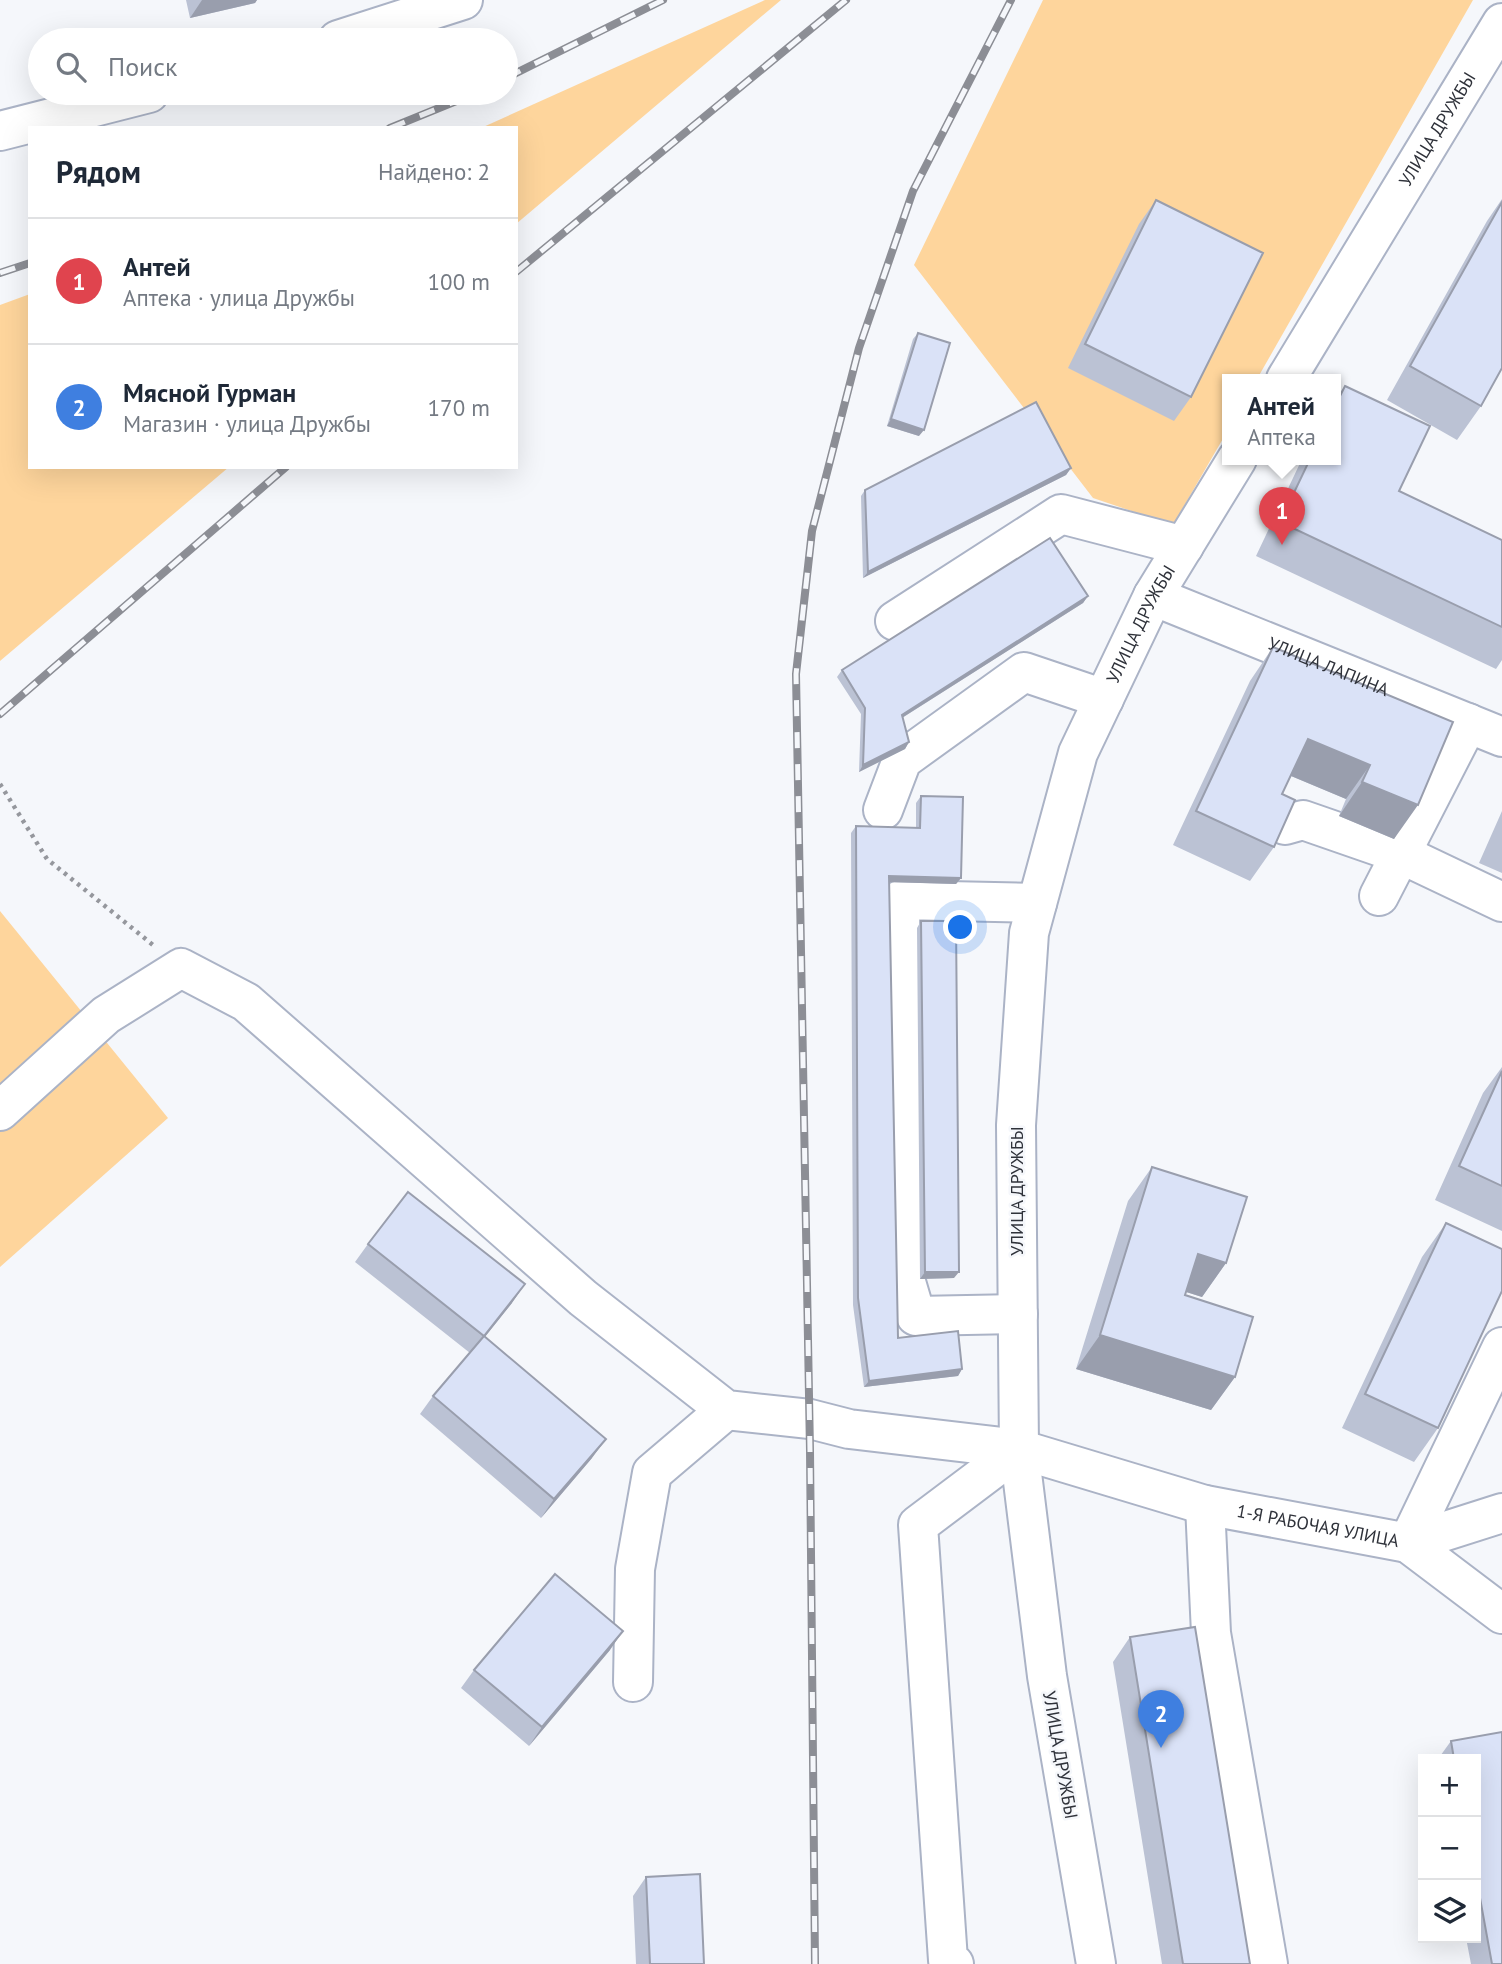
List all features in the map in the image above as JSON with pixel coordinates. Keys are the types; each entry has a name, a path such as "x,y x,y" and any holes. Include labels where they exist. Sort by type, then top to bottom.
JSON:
{"street":[{"path":"376,28 463,0"},
{"name":"УЛИЦА ДРУЖБЫ","path":"1289,374 1502,23"},
{"path":"0,131 102,105"},
{"name":"УЛИЦА ДРУЖБЫ","path":"1096,1964 1047,1676 1019,1449 1016,1125 1029,933 1078,753 1153,596 1233,465"},
{"path":"895,621 1061,514 1184,546"},
{"name":"УЛИЦА ЛАПИНА","path":"1153,596 1485,730"},
{"path":"883,810 902,760 1024,672 1104,699"},
{"path":"1379,895 1401,854 1485,730"},
{"path":"1285,825 1303,820 1401,854 1502,902"},
{"path":"1018,1314 916,1316 903,1272 900,900 1037,903"},
{"path":"0,1111 106,1015 181,968 246,1002 583,1298 726,1410 652,1473 635,1569 633,1682"},
{"name":"1-Я РАБОЧАЯ УЛИЦА","path":"726,1410 810,1419 849,1429 1019,1449 1205,1505 1408,1543 1502,1347"},
{"path":"954,1964 948,1960 918,1525 1019,1449"},
{"path":"1205,1505 1211,1633 1268,1964"},
{"path":"1408,1543 1502,1513"},
{"path":"1408,1543 1502,1614"}],"path":[{"path":"0,784 47,859 181,968"}],"shaded area":[{"path":"765,0 781,0 518,222 518,126 485,126"},
{"path":"1043,0 1473,0 1260,374 1222,374 1222,440 1173,525 1093,498 914,265"},
{"path":"28,295 28,469 227,469 0,661 0,305"},
{"path":"0,911 168,1118 0,1267"}],"building":[{"path":"1156,200 1263,253 1191,397 1085,344"},
{"path":"1502,202 1502,368 1481,406 1410,366"},
{"path":"918,333 950,343 924,430 891,419"},
{"path":"1345,386 1430,426 1399,491 1502,540 1502,627 1280,522 1307,465 1341,465 1341,394"},
{"path":"1036,402 1071,468 868,572 865,490"},
{"path":"1050,538 1088,596 902,715 909,742 863,765 865,708 842,670"},
{"path":"1273,647 1453,722 1418,805 1362,782 1370,765 1308,739 1282,794 1295,800 1274,847 1196,811"},
{"path":"921,796 963,797 961,878 889,876 898,1338 958,1331 962,1369 869,1381 858,1298 856,826 920,828"},
{"path":"921,921 956,921 959,1272 925,1272"},
{"path":"1502,1071 1502,1186 1459,1166"},
{"path":"1152,1167 1247,1197 1226,1263 1198,1254 1185,1295 1253,1317 1235,1377 1100,1335"},
{"path":"408,1192 525,1284 484,1336 368,1244"},
{"path":"1446,1223 1502,1249 1502,1291 1438,1428 1365,1394"},
{"path":"484,1336 606,1439 554,1499 433,1396"},
{"path":"555,1574 623,1631 542,1727 474,1670"},
{"path":"1195,1627 1250,1964 1183,1964 1130,1637"},
{"path":"1502,1732 1502,1964 1492,1964 1481,1904 1481,1754 1453,1754 1451,1741"},
{"path":"700,1874 704,1964 650,1964 646,1877"}],"railway":[{"path":"518,72 663,0"},
{"path":"518,270 846,0"},
{"path":"815,1964 810,1451 796,674 812,531 859,348 913,191 1011,0"},
{"path":"395,126 447,105"},
{"path":"0,273 28,264"},
{"path":"0,714 284,469"}],"place":[{"name":"Антей","path":"1282,545"},
{"name":"Мясной Гурман","path":"1161,1748"}]}
